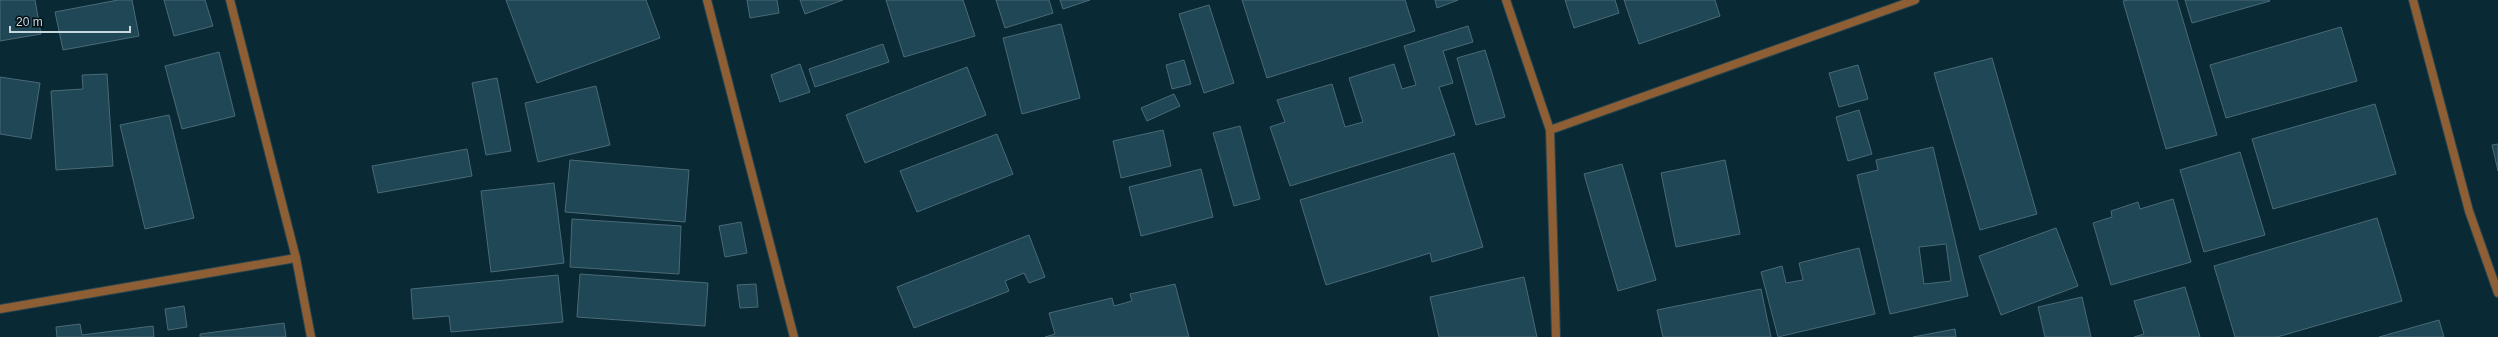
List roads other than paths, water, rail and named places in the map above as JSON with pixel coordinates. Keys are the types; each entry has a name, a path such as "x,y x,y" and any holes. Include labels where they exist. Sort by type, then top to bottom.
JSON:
{"street":[{"path":"230,0 296,258 312,337"},
{"path":"707,0 794,337"},
{"path":"1506,0 1550,130 1556,337"},
{"path":"1550,130 1915,0"},
{"path":"2413,0 2469,211 2498,293"},
{"path":"0,310 296,258"}]}
